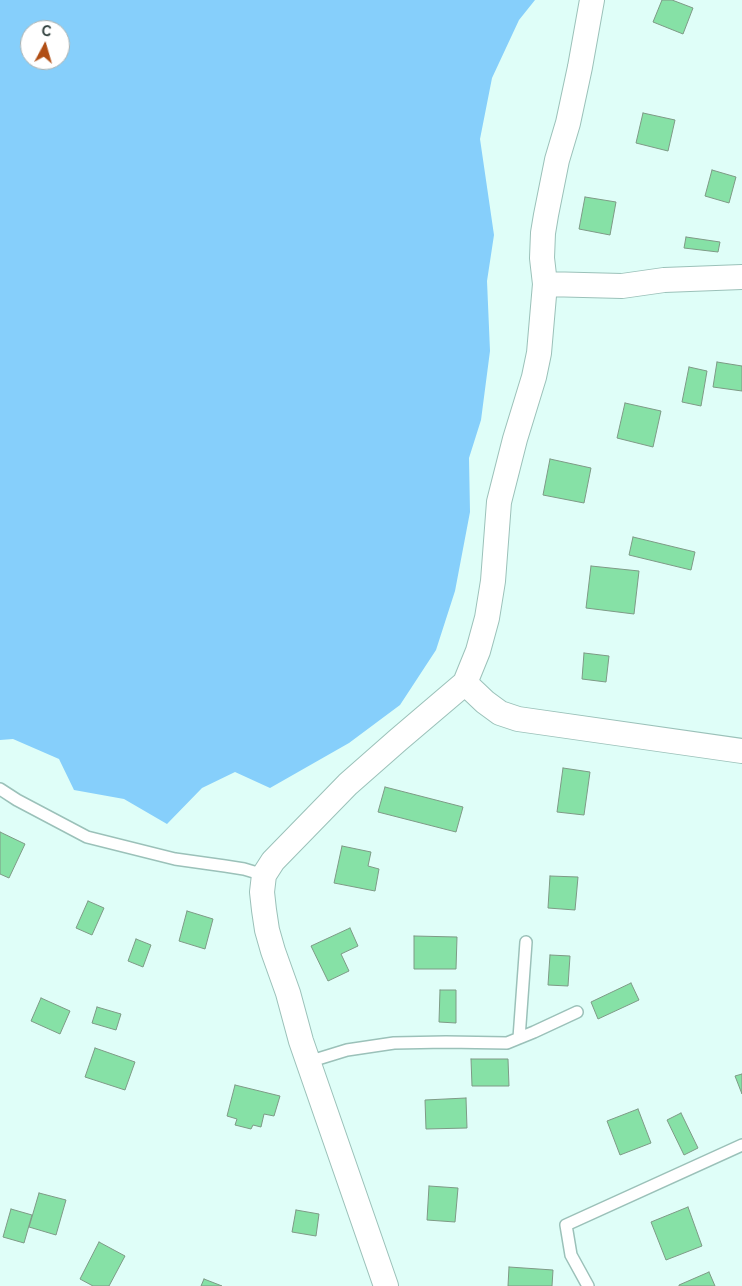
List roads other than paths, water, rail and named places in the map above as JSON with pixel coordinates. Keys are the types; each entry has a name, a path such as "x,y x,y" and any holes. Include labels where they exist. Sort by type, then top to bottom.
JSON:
{"street":[{"path":"386,1286 308,1062 267,930 262,892 264,875 273,861 348,784 465,683 478,652 493,581 499,502 539,353 545,284 542,258 543,233 557,160 568,123 580,67 592,0"},
{"path":"545,284 622,286 664,280 742,277"},
{"path":"465,683 500,713 518,719 742,751"}],"lane":[{"path":"0,789 16,800 87,837 175,859 244,869 264,875"},
{"path":"519,1038 526,942"},
{"path":"308,1062 347,1050 394,1043 507,1043 577,1012"},
{"path":"588,1286 571,1255 566,1225 742,1145"}],"water":[{"path":"0,0 535,0 519,20 492,78 480,139 494,235 487,281 490,351 481,420 469,458 470,512 455,591 436,650 400,705 349,743 270,788 235,772 202,788 167,824 124,799 74,790 59,759 13,739 0,740"}]}
